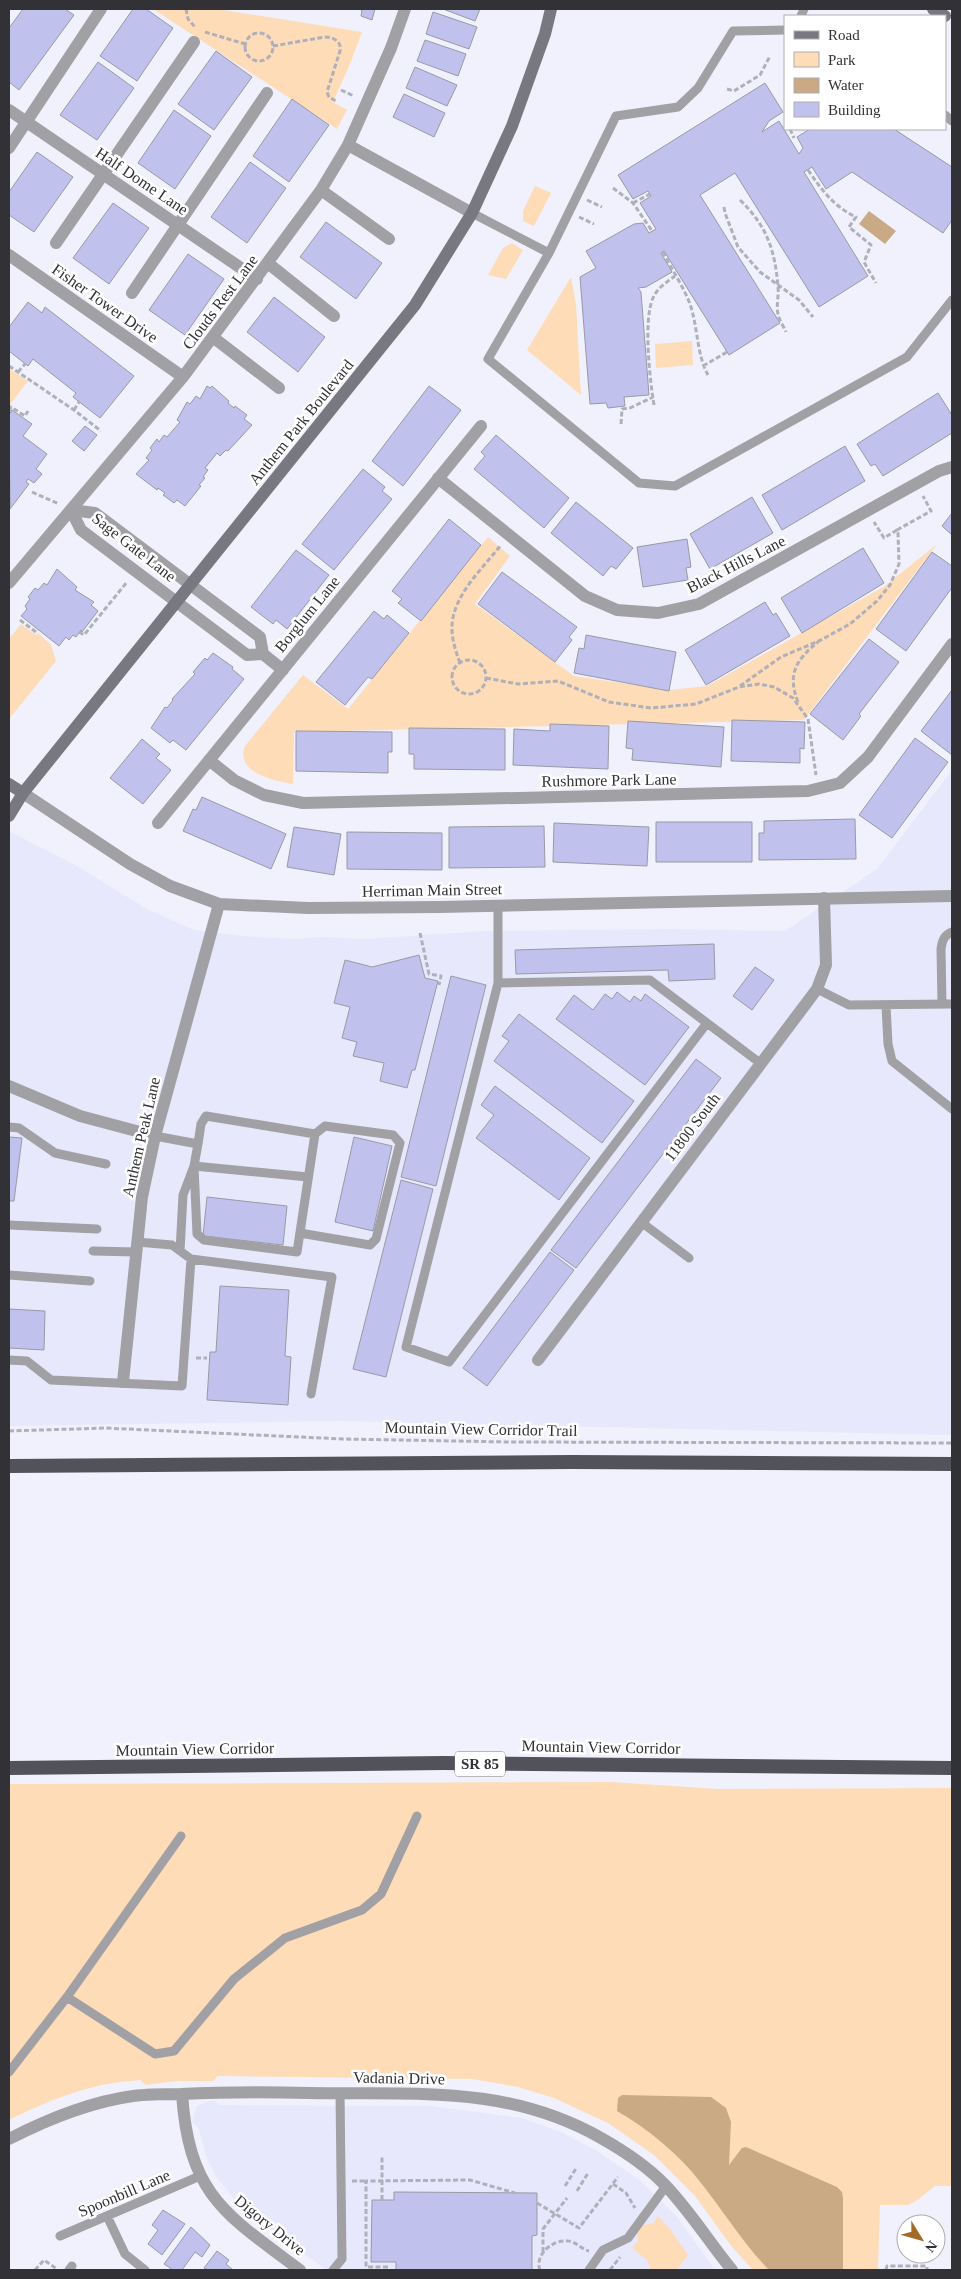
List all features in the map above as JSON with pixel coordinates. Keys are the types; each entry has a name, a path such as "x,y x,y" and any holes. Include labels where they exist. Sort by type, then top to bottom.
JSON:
{"highway":[{"path":"9,1466 571,1462 952,1464"},
{"name":"Mountain View Corridor","path":"9,1768 443,1763 952,1768"}],"main road":[{"name":"Anthem Park Boulevard","path":"9,816 23,793 415,305 472,213 512,126 545,34 551,9"},
{"name":"Herriman Main Street","path":"9,784 23,793"}],"street":[{"path":"9,148 101,9"},
{"name":"Clouds Rest Lane","path":"9,583 183,378 321,190 348,145 392,48 405,9"},
{"path":"56,243 194,42"},
{"path":"132,293 268,93"},
{"name":"Half Dome Lane","path":"9,110 257,279"},
{"path":"348,145 472,213"},
{"path":"321,190 389,239"},
{"name":"Fisher Tower Drive","path":"11,260 183,378"},
{"path":"268,264 334,316"},
{"path":"214,338 279,388"},
{"name":"Borglum Lane","path":"158,823 481,426"},
{"name":"Black Hills Lane","path":"438,478 585,596 617,610 658,613 699,604 952,466"},
{"name":"Sage Gate Lane","path":"71,510 95,512 260,637 263,654 247,655 81,530 71,510"},
{"name":"Rushmore Park Lane","path":"209,760 234,780 264,794 303,803 808,791 840,783 868,756 952,644"},
{"path":"263,654 282,670"},
{"name":"Herriman Main Street","path":"23,793 130,864 170,886 219,904 308,908 498,906 952,896"},
{"name":"11800 South","path":"538,1360 817,989 826,964 824,898"},
{"name":"Anthem Peak Lane","path":"123,1382 142,1197 155,1136 219,904"},
{"path":"9,1086 80,1116 155,1136"},
{"name":"Vadania Drive","path":"9,2139 57,2116 104,2102 134,2096 226,2091 456,2095 498,2100 521,2105 564,2120 601,2138 645,2167 666,2186 732,2270"},
{"name":"Digory Drive","path":"182,2094 186,2136 200,2176 216,2202 233,2219 300,2270"}],"lane":[{"path":"784,30 733,31 698,88 678,107 616,116 549,253 488,359 639,483 675,486 906,357 952,300"},
{"path":"472,213 549,253"},
{"path":"498,906 498,983 406,1347 449,1362 707,1023"},
{"path":"942,1004 942,941 946,934 952,932"},
{"path":"498,983 650,980 760,1063"},
{"path":"817,989 849,1005 952,1004"},
{"path":"886,1006 888,1044 892,1061 952,1109"},
{"path":"180,1251 183,1195 194,1166 201,1124 206,1116 315,1134"},
{"path":"194,1166 198,1234 204,1240 297,1252 315,1134 325,1126 393,1135 400,1143 376,1239 370,1245 300,1233"},
{"path":"9,1127 19,1128 55,1153 106,1164"},
{"path":"155,1136 198,1144"},
{"path":"194,1166 308,1178"},
{"path":"641,1222 689,1258"},
{"path":"9,1225 97,1229"},
{"path":"93,1251 172,1245 192,1259 332,1278 311,1394"},
{"path":"9,1360 27,1361 51,1380 182,1386 192,1259"},
{"path":"9,1275 90,1281"},
{"path":"67,1997 155,2054 174,2051 234,1979 285,1938 362,1910 381,1894 417,1816"},
{"path":"9,2072 67,1997 180,1836"},
{"path":"332,2270 342,2259 340,2093"},
{"name":"Spoonbill Lane","path":"60,2236 200,2176"},
{"path":"589,2270 603,2250 628,2238 666,2186"},
{"path":"107,2216 121,2248 131,2260 145,2270"}],"path":[{"path":"186,9 188,19 196,28 245,44"},
{"path":"258,33 266,35 273,46 273,50 268,58 256,61 246,53 245,44 250,36 258,33"},
{"path":"273,46 325,37 330,37 339,43 340,52 327,92 329,97 336,101"},
{"path":"727,88 734,91 760,75 770,56"},
{"path":"790,130 794,138"},
{"path":"808,170 827,198 842,210 856,217 849,227 871,245 864,262 876,283"},
{"path":"613,188 633,202 652,231"},
{"path":"633,202 650,194"},
{"path":"740,200 755,214 767,233 774,257 778,285 778,314 786,332"},
{"path":"724,207 738,247 760,272 799,300 813,317"},
{"path":"663,252 691,305 703,366 708,375"},
{"path":"654,405 647,320 653,298 661,286 675,276"},
{"path":"703,366 727,352"},
{"path":"18,372 25,364"},
{"path":"9,366 102,431"},
{"path":"621,424 622,408 630,408 653,396"},
{"path":"74,410 79,402"},
{"path":"9,410 11,407 25,416 28,411"},
{"path":"868,511 884,538 931,511 916,484"},
{"path":"32,492 71,510"},
{"path":"739,687 781,657 821,640 859,617 877,601 890,585 899,564 897,530"},
{"path":"460,663 452,628 457,606 469,587 509,535"},
{"path":"79,632 84,635 128,582"},
{"path":"20,620 36,632 38,630"},
{"path":"818,789 810,727 799,704 793,685 794,669 804,654 821,640"},
{"path":"472,660 477,662 485,671 486,678 483,688 478,692 468,694 459,691 455,687 452,677 460,663 472,660"},
{"path":"486,678 518,684 558,681 610,702 651,708 696,704 739,687 759,684 774,688 799,704"},
{"path":"420,933 429,974 441,976 439,985"},
{"name":"Mountain View Corridor Trail","path":"9,1431 105,1428 343,1439 556,1443 952,1443"},
{"path":"382,2155 382,2200"},
{"path":"565,2186 577,2167"},
{"path":"577,2191 588,2173"},
{"path":"537,2203 557,2213 579,2228 618,2177"},
{"path":"388,2267 366,2267 366,2181 470,2180 515,2193"},
{"path":"540,2270 543,2252 543,2229 567,2198"},
{"path":"543,2252 556,2242 569,2240"},
{"path":"35,2270 44,2260 57,2270"},
{"path":"886,2270 887,2266 927,2266 927,2270"}],"shaded area":[{"path":"952,770 952,1435 338,1421 9,1426 9,831 77,866 147,909 194,930 242,936 294,939 322,937 365,939 484,931 670,929 785,931 877,869"},
{"path":"213,2100 220,2105 431,2106 522,2118 561,2132 597,2151 641,2181 678,2218 715,2270 326,2270 241,2208 215,2175 206,2156 199,2129 192,2122 197,2106"}],"green space":[{"path":"153,9 217,9 362,32 333,102 347,110 337,129"},
{"path":"535,186 551,193 534,226 523,221 523,211"},
{"path":"512,243 523,250 506,279 488,275 503,248"},
{"path":"571,277 576,304 581,395 527,350"},
{"path":"692,341 693,365 656,368 655,344"},
{"path":"9,369 28,381 9,406"},
{"path":"488,537 510,556 475,604 574,676 669,690 707,686 885,586 937,544 804,720 294,732 293,784 267,778 251,769 243,755 245,746 303,675 348,709"},
{"path":"21,624 36,635 38,633 51,645 56,661 9,719 9,639"},
{"path":"610,1782 719,1789 952,1788 952,2186 935,2186 908,2205 880,2205 878,2270 753,2270 732,2247 695,2196 654,2155 608,2123 554,2098 518,2087 472,2079 218,2076 213,2081 177,2081 146,2085 140,2080 92,2087 49,2102 9,2120 9,1784"},
{"path":"658,2216 671,2230 688,2255 677,2270 651,2270 647,2260 632,2248 638,2241 637,2233 641,2226 653,2223"}],"water":[{"path":"869,211 896,231 885,244 859,224"},
{"path":"622,2095 711,2097 726,2108 731,2122 729,2165 742,2148 746,2147 837,2187 842,2192 843,2198 843,2270 769,2270 683,2162 651,2134 617,2111 618,2098"}],"building":[{"path":"23,9 65,9 74,15 19,90 9,82 9,28"},
{"path":"133,9 146,9 173,28 137,81 100,56"},
{"path":"357,9 375,9 372,20 361,16 362,10"},
{"path":"443,9 480,9 475,21"},
{"path":"433,12 477,27 469,49 426,34"},
{"path":"425,40 466,54 458,76 417,61"},
{"path":"216,51 252,77 214,130 178,104"},
{"path":"98,62 134,88 97,140 60,115"},
{"path":"415,67 457,85 447,106 406,88"},
{"path":"765,83 783,112 769,121 762,132 779,121 799,154 803,148 797,137 808,130 896,130 952,167 952,220 943,233 852,172 826,189 812,167 804,172 868,276 819,307 735,173 700,195 780,323 729,355 664,251 661,253 672,272 646,287 638,288 641,292 649,395 624,397 625,406 608,408 606,403 590,404 580,277 596,268 586,251 634,224 643,223 649,233 656,229 640,203 651,196 648,191 633,199 618,175"},
{"path":"404,94 445,113 434,137 393,117"},
{"path":"292,99 329,125 289,182 253,156"},
{"path":"174,110 211,136 175,189 138,163"},
{"path":"37,152 73,177 34,232 9,215 9,192"},
{"path":"250,162 286,188 247,243 211,217"},
{"path":"113,203 149,228 109,284 73,258"},
{"path":"326,222 382,263 356,299 300,257"},
{"path":"188,254 224,279 185,335 149,310"},
{"path":"274,297 325,337 298,372 247,332"},
{"path":"28,302 42,313 45,307 134,376 100,418 73,397 76,393 33,359 28,366 9,351 9,327"},
{"path":"207,386 210,388 212,386 234,408 235,406 247,415 244,419 252,425 228,451 226,450 220,456 217,453 205,468 208,470 203,477 205,478 199,485 201,486 185,506 177,500 174,503 163,495 165,493 158,488 157,490 136,474 149,460 146,458 152,450 150,448 157,439 159,442 164,435 167,437 180,422 177,420 187,402 190,404 196,396 200,399"},
{"path":"429,386 461,410 403,486 372,461"},
{"path":"938,393 952,415 952,433 883,476 875,464 871,466 857,444"},
{"path":"12,410 32,424 23,436 47,454 36,469 42,474 34,483 28,479 26,482 29,484 10,509 9,415"},
{"path":"85,426 97,435 84,451 72,441"},
{"path":"496,435 569,498 544,528 474,469 485,456 481,452"},
{"path":"845,446 865,481 782,530 762,495"},
{"path":"363,469 385,487 382,491 392,499 334,570 302,544"},
{"path":"752,497 773,533 710,569 690,534"},
{"path":"576,502 633,548 616,569 611,566 603,576 551,533"},
{"path":"952,513 952,535 942,526"},
{"path":"449,519 481,545 421,621 398,603 402,599 392,591"},
{"path":"687,539 691,567 686,568 688,580 643,587 637,547"},
{"path":"863,548 884,583 802,633 781,598"},
{"path":"296,550 329,575 287,629 276,620 273,624 251,607"},
{"path":"932,552 952,566 952,591 951,589 906,651 876,629"},
{"path":"57,569 77,587 75,590 94,602 91,605 98,611 82,632 81,630 76,637 73,635 69,640 66,637 59,646 21,616 27,609 25,606 30,599 28,597 35,588 38,590 44,583 47,585"},
{"path":"502,572 577,627 569,637 572,640 555,662 478,604"},
{"path":"765,602 773,615 776,613 790,636 706,685 685,650"},
{"path":"374,611 384,619 387,615 409,633 372,679 368,677 345,705 316,682"},
{"path":"586,635 676,652 669,691 574,673 579,648 584,649"},
{"path":"869,639 899,662 859,714 861,716 843,740 810,714"},
{"path":"213,653 233,667 232,669 244,679 186,750 173,740 170,743 151,728 165,707 167,708 172,699 195,674 193,672 205,658 207,660"},
{"path":"952,690 952,755 921,731"},
{"path":"732,720 805,722 804,749 800,748 800,763 731,761"},
{"path":"628,721 724,727 721,767 632,760 633,749 626,748"},
{"path":"550,724 609,726 608,769 513,765 514,729 550,731"},
{"path":"409,728 505,729 505,770 414,769 414,754 409,754"},
{"path":"296,731 392,732 392,752 388,752 388,773 296,771"},
{"path":"915,738 948,762 892,838 859,815"},
{"path":"142,739 160,754 156,758 171,770 143,804 110,778"},
{"path":"202,797 286,834 271,869 183,831 193,809 196,810"},
{"path":"855,819 856,859 759,860 759,833 764,833 764,821"},
{"path":"656,822 752,822 752,862 656,862"},
{"path":"554,823 649,827 647,866 553,862"},
{"path":"544,826 545,867 449,868 449,827"},
{"path":"294,827 341,834 334,875 287,867"},
{"path":"347,832 442,833 442,870 347,869"},
{"path":"714,944 715,979 669,981 668,970 516,974 515,950"},
{"path":"419,955 425,978 438,981 415,1070 412,1070 407,1088 380,1081 384,1063 353,1056 357,1042 342,1038 350,1007 334,1003 345,960 372,967"},
{"path":"755,967 774,980 752,1010 733,996"},
{"path":"451,976 486,985 436,1186 401,1177"},
{"path":"617,992 630,1002 634,996 641,1001 645,994 689,1027 645,1085 556,1019 574,995 593,1010 605,994 612,999"},
{"path":"519,1014 634,1101 602,1143 494,1061 509,1041 502,1036"},
{"path":"696,1059 721,1078 576,1268 551,1250"},
{"path":"495,1086 590,1158 559,1200 476,1138 494,1115 481,1105"},
{"path":"9,1137 22,1138 14,1201 9,1201"},
{"path":"354,1137 392,1146 373,1231 335,1222"},
{"path":"401,1180 433,1189 386,1377 353,1369"},
{"path":"207,1197 287,1206 283,1245 203,1236"},
{"path":"550,1252 574,1270 487,1386 463,1368"},
{"path":"220,1286 289,1290 285,1356 291,1357 288,1405 207,1400 210,1352 216,1352"},
{"path":"9,1309 45,1311 44,1350 9,1348"},
{"path":"394,2192 537,2193 537,2235 532,2236 532,2270 396,2270 396,2262 371,2262 372,2200 394,2200"},
{"path":"163,2210 185,2224 162,2255 148,2244 158,2230 152,2225"},
{"path":"191,2227 210,2245 202,2257 195,2252 182,2270 173,2270 164,2264"},
{"path":"217,2251 229,2260 226,2264 233,2270 208,2270 204,2268"}]}
